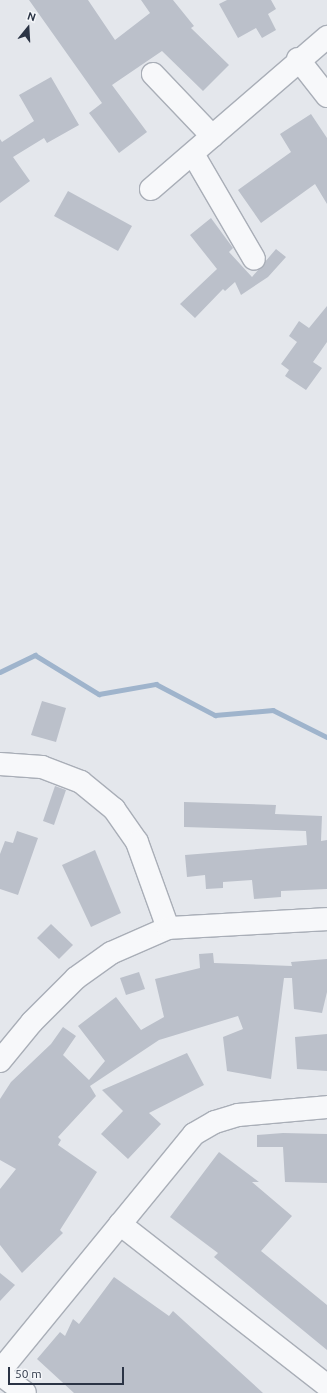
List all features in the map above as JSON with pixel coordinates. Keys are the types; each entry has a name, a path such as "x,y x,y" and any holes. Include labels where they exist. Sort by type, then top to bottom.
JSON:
{"street":[{"path":"152,189 298,59 327,37"},
{"path":"298,59 327,96"},
{"path":"153,74 212,136"},
{"path":"193,154 254,259"},
{"path":"0,764 42,767 81,782 114,809 137,842 168,928"},
{"path":"0,1061 76,978 111,953 168,928 327,919"},
{"path":"25,1393 0,1372 194,1134 215,1122 238,1115 327,1107"},
{"path":"120,1224 327,1386"}],"building":[{"path":"29,0 88,0 115,40 150,13 141,0 173,0 194,26 191,28 229,65 203,91 162,51 112,85 147,132 119,153 89,113 102,103"},
{"path":"227,0 271,0 276,9 268,14 276,30 262,38 256,28 238,38 219,4"},
{"path":"51,77 79,125 47,143 44,138 13,157 30,181 0,203 0,139 2,142 34,121 19,95"},
{"path":"311,114 327,138 327,204 315,184 261,223 238,190 291,152 280,134"},
{"path":"68,191 132,226 118,251 54,216"},
{"path":"211,218 233,248 229,252 252,277 276,249 286,257 268,277 241,295 235,282 225,291 223,289 195,318 180,304 217,269 190,235"},
{"path":"327,306 327,342 313,362 322,368 306,390 285,376 289,370 281,364 297,342 289,336 299,321 309,328"},
{"path":"42,701 66,708 56,742 31,735"},
{"path":"55,786 66,790 54,825 43,821"},
{"path":"184,802 276,805 275,814 322,816 321,841 327,840 327,889 281,891 281,897 254,899 252,880 223,882 223,888 206,889 205,875 187,877 185,855 307,845 306,831 184,827"},
{"path":"17,831 38,838 18,895 0,889 0,854 5,841 13,843"},
{"path":"95,850 121,913 91,927 62,865"},
{"path":"51,924 73,945 59,959 37,938"},
{"path":"213,953 214,963 292,966 291,962 327,959 327,992 322,1013 294,1009 292,978 284,978 271,1079 227,1071 223,1037 243,1029 238,1016 159,1040 90,1086 96,1096 58,1137 61,1140 58,1145 97,1172 60,1230 63,1233 22,1273 0,1245 0,1189 16,1169 0,1160 0,1099 11,1082 51,1044 63,1027 76,1036 63,1055 89,1080 105,1061 78,1026 116,997 141,1030 164,1017 155,979 200,968 199,954"},
{"path":"139,972 145,989 126,995 120,978"},
{"path":"327,1034 327,1071 297,1069 295,1037"},
{"path":"187,1053 204,1085 149,1113 161,1124 128,1159 101,1134 123,1111 102,1090"},
{"path":"283,1133 327,1134 327,1183 285,1182 283,1147 257,1147 257,1135"},
{"path":"219,1152 259,1182 252,1182 292,1216 261,1251 327,1305 327,1350 214,1257 218,1253 170,1217"},
{"path":"0,1273 15,1285 0,1301"},
{"path":"114,1277 169,1316 173,1311 263,1393 74,1393 37,1359 60,1332 65,1336 73,1319 79,1324"}],"waterway":[{"path":"0,672 35,655 99,694 156,684 215,715 273,710 327,737"}]}
